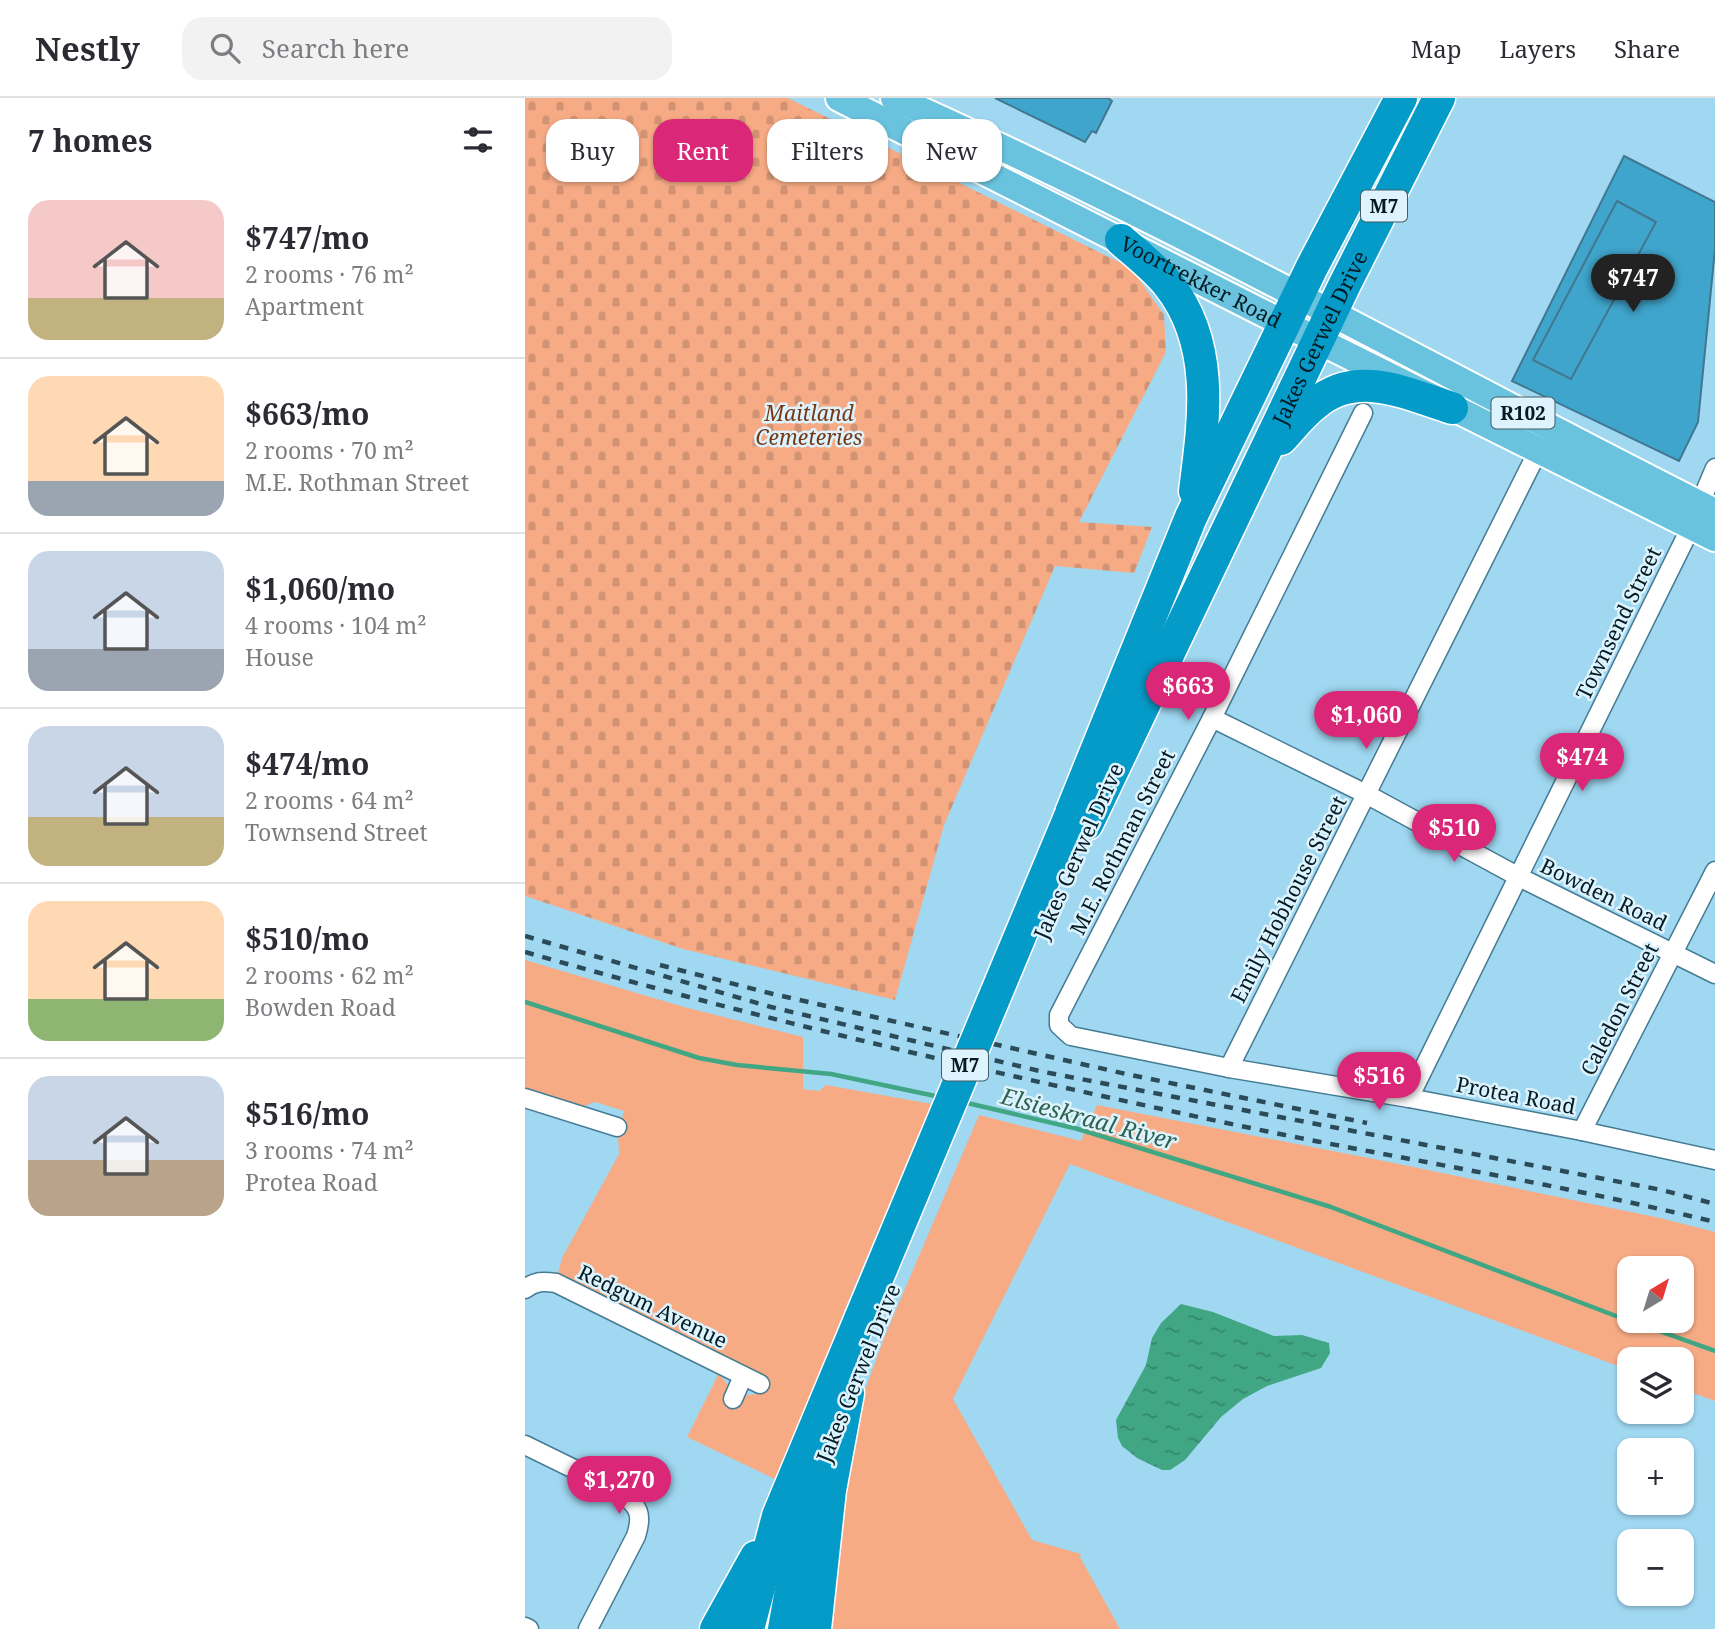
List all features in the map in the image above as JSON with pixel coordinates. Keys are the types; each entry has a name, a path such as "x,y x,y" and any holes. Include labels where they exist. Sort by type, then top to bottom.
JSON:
{"highway":[{"name":"Jakes Gerwel Drive","path":"748,1629 778,1516 868,1321 1079,819 1191,517 1291,310 1401,98"},
{"name":"Jakes Gerwel Drive","path":"1079,819 1260,463 1324,327 1439,98"},
{"path":"1121,240 1153,268 1173,292 1189,320 1198,345 1203,370 1203,403 1191,517"},
{"path":"1260,463 1307,410 1327,394 1341,388 1360,384 1376,386 1452,408"},
{"name":"Jakes Gerwel Drive","path":"784,1629 801,1534 814,1486 828,1440 848,1393 868,1321"},
{"path":"815,1629 830,1490 848,1393"},
{"path":"716,1629 778,1516"}],"main road":[{"name":"Voortrekker Road","path":"839,98 1121,240 1291,310"},
{"name":"Voortrekker Road","path":"894,98 1020,155 1291,310 1702,514 1715,538"},
{"name":"Voortrekker Road","path":"1324,327 1452,408 1538,451 1702,514"}],"street":[{"name":"M.E. Rothman Street","path":"1062,1030 1059,1015 1212,718 1363,413"},
{"name":"Emily Hobhouse Street","path":"1229,1068 1538,451"},
{"name":"Townsend Street","path":"1409,1098 1702,514 1715,468"},
{"name":"Bowden Road","path":"1212,718 1366,794 1520,877 1715,974"},
{"name":"Caledon Street","path":"1582,1131 1715,871"},
{"name":"Protea Road","path":"1062,1030 1070,1036 1229,1068 1409,1098 1715,1160"},
{"path":"525,1098 617,1127"},
{"name":"Redgum Avenue","path":"525,1289 544,1281 555,1283 760,1384"},
{"path":"733,1399 743,1376"},
{"path":"525,1445 621,1492 633,1502 640,1514 636,1536 588,1629"}],"green space":[{"name":"Maitland Cemeteries","path":"525,98 788,98 830,119 767,119 767,182 888,182 888,148 902,155 902,182 957,182 1131,268 1164,315 1166,352 1079,522 1152,527 1134,573 1055,566 944,825 895,1000 683,949 525,896"},
{"path":"525,960 684,1007 803,1037 803,1089 819,1091 826,1085 932,1104 847,1304 777,1480 687,1437 719,1373 727,1384 727,1394 742,1399 747,1395 757,1394 764,1381 557,1277 562,1258 619,1154 618,1133 624,1111 595,1102 579,1108 525,1091"},
{"path":"1097,1105 1384,1161 1660,1218 1715,1232 1715,1401 1694,1393 1694,1347 1617,1347 1617,1366 1070,1164 953,1399 1032,1540 1081,1554 1080,1557 1120,1629 827,1629 839,1497 860,1404 884,1338 979,1115 1081,1141"}],"water":[{"path":"1181,1304 1213,1312 1274,1336 1302,1335 1329,1343 1330,1353 1321,1368 1267,1386 1243,1399 1221,1417 1185,1460 1170,1470 1162,1470 1137,1458 1122,1446 1116,1420 1146,1365 1152,1338 1161,1323"}],"building":[{"path":"995,98 1108,98 1112,101 1096,133 1092,131 1085,142"},
{"path":"1624,156 1715,202 1715,249 1698,422 1679,461 1512,381"},
{"path":"1617,201 1656,222 1571,379 1533,360"}],"waterway":[{"name":"Elsieskraal River","path":"525,1002 699,1058 737,1065 831,1074 940,1097"},
{"name":"Elsieskraal River","path":"963,1102 1078,1129 1331,1207 1617,1316"},
{"name":"Elsieskraal River","path":"1667,1334 1715,1351"}],"railway":[{"path":"525,936 771,1007 1044,1072 1662,1190 1715,1204"},
{"path":"525,952 785,1022 1047,1084 1284,1135 1592,1194 1715,1222"},
{"path":"660,965 773,994 1126,1074 1367,1123"}]}
